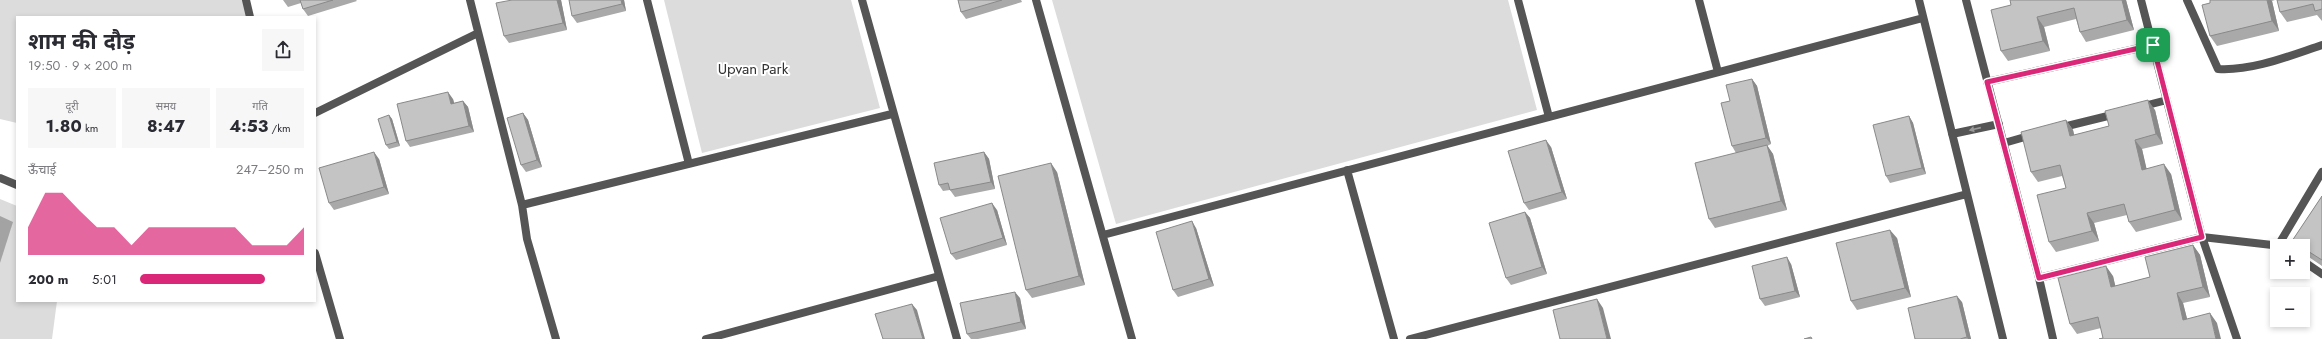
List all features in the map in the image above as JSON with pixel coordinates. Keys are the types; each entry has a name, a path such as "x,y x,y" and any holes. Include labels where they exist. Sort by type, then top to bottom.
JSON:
{"street":[{"path":"246,0 250,16"},
{"path":"470,0 522,205 527,239 556,339"},
{"path":"648,0 688,164"},
{"path":"862,0 892,114 957,339"},
{"path":"1036,0 1132,339"},
{"path":"1518,0 1549,117"},
{"path":"1699,0 1718,72"},
{"path":"1919,0 2003,339"},
{"path":"1966,0 2039,278 2053,339"},
{"path":"2141,0 2202,237 2237,339"},
{"path":"2187,0 2218,69 2235,70 2288,57 2322,45"},
{"path":"1103,235 1923,18"},
{"path":"316,113 478,33"},
{"path":"1987,82 2153,45"},
{"path":"2004,143 2167,100"},
{"path":"522,205 892,114"},
{"path":"1952,134 1999,124"},
{"path":"1347,170 1394,339"},
{"path":"2283,239 2322,172"},
{"path":"0,178 16,185"},
{"path":"1410,339 1967,194"},
{"path":"2039,278 2202,237 2270,244"},
{"path":"316,256 340,339"},
{"path":"2310,266 2322,274"},
{"path":"706,339 939,276"}],"green space":[{"path":"0,0 245,0 249,16 16,16 16,123 0,119"},
{"name":"Upvan Park","path":"664,0 851,0 880,108 702,153"},
{"path":"1052,0 1508,0 1537,110 1116,224"},
{"path":"0,199 16,206 16,302 57,302 52,339 0,339"}],"shaded area":[{"path":"0,216 13,222 0,263"}],"building":[{"path":"300,0 333,0 303,9"},
{"path":"512,0 557,0 563,23 504,36 496,3"},
{"path":"569,0 621,0 622,4 572,16"},
{"path":"958,0 1002,0 961,12"},
{"path":"2010,0 2122,0 2127,20 2080,32 2074,8 2037,17 2043,41 2001,51 1991,10 2011,5"},
{"path":"2210,0 2267,0 2272,21 2210,36 2202,5 2210,3"},
{"path":"2277,0 2322,0 2322,9 2315,11 2313,4 2280,12"},
{"path":"1752,79 1766,138 1732,146 1721,103 1730,101 1726,85"},
{"path":"448,92 451,104 463,101 469,126 406,141 397,104"},
{"path":"2148,100 2156,134 2135,140 2142,170 2164,164 2175,210 2129,222 2124,204 2087,213 2092,231 2049,242 2037,195 2066,188 2060,165 2031,172 2021,132 2066,120 2070,136 2109,126 2105,111"},
{"path":"523,113 537,160 521,165 507,118"},
{"path":"389,115 397,142 386,145 378,119"},
{"path":"1909,116 1922,168 1886,176 1873,125"},
{"path":"1546,140 1562,192 1524,203 1508,151"},
{"path":"1767,145 1781,201 1709,219 1695,163"},
{"path":"374,152 384,187 329,203 319,168"},
{"path":"984,152 991,182 950,190 948,183 939,185 934,163"},
{"path":"1051,163 1079,276 1026,290 998,176"},
{"path":"2322,196 2322,260 2310,252 2310,239 2293,239"},
{"path":"992,203 1003,238 951,254 940,218"},
{"path":"1525,212 1542,267 1506,278 1489,223"},
{"path":"1192,221 1209,279 1173,290 1156,232"},
{"path":"1890,230 1905,288 1851,301 1836,243"},
{"path":"2193,245 2203,287 2177,293 2183,320 2210,313 2216,339 2099,339 2103,338 2098,317 2070,324 2058,278 2106,266 2111,287 2150,277 2145,257"},
{"path":"1787,257 1795,291 1760,299 1752,266"},
{"path":"1015,292 1021,322 967,334 960,303"},
{"path":"1957,296 1967,337 1960,339 1915,339 1908,308"},
{"path":"1597,299 1607,339 1560,339 1553,310"},
{"path":"912,304 923,339 883,339 875,314"}],"route":[{"path":"2153,45 2202,237 2039,278 1987,82 2153,45"}]}
